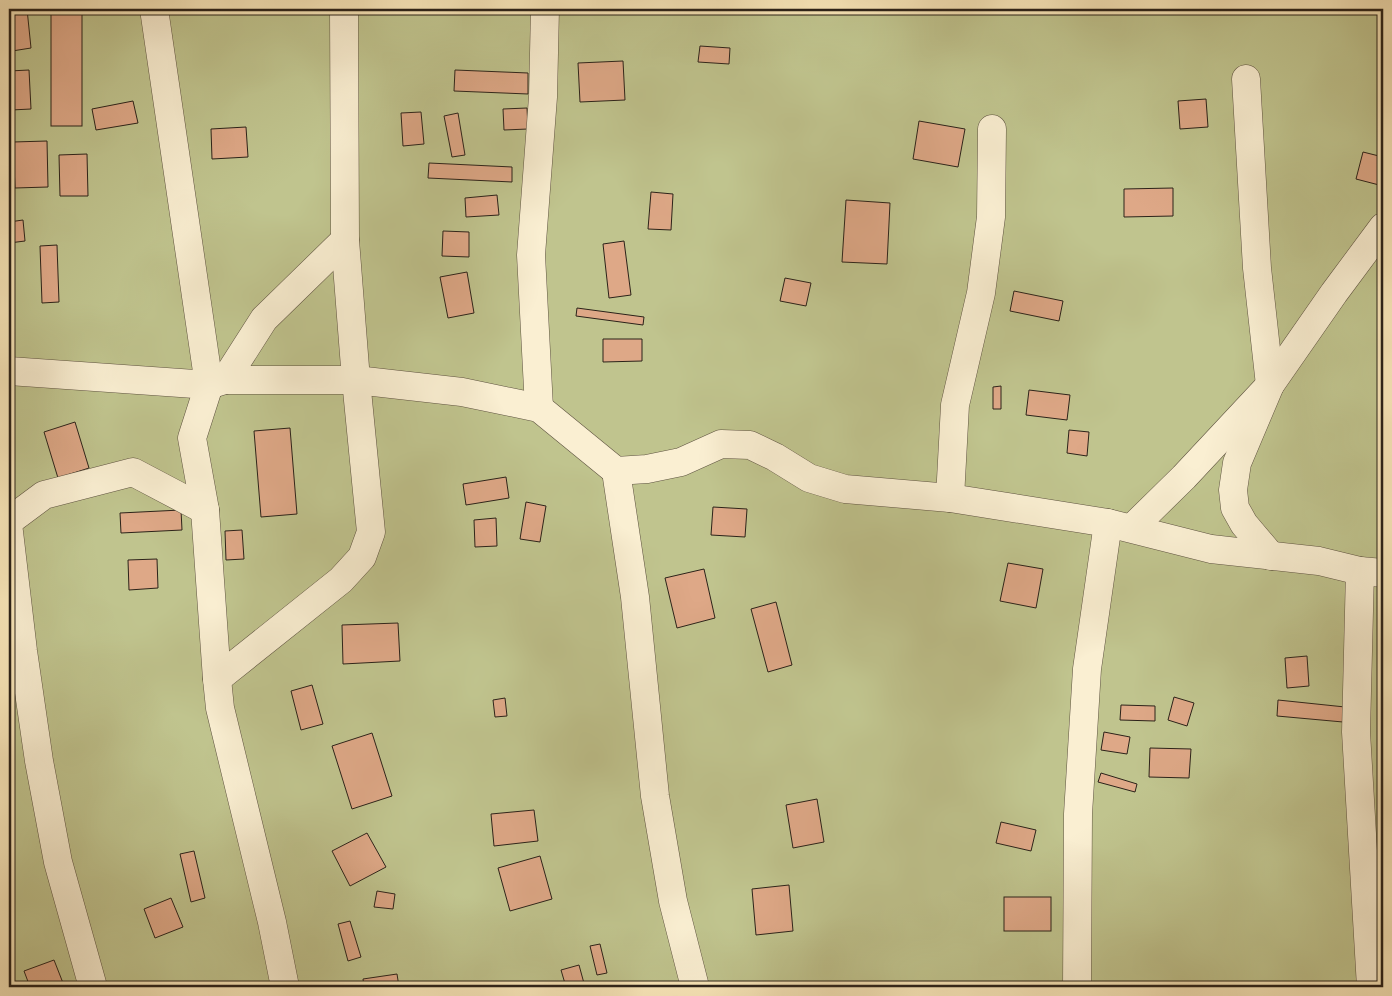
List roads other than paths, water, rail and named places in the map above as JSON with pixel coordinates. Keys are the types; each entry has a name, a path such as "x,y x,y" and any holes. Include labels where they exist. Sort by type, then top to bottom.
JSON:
{"street":[{"path":"154,9 217,382"},
{"path":"216,679 341,580 362,557 371,532 345,240 344,9"},
{"path":"539,408 531,255 543,97 545,9"},
{"path":"1246,79 1257,268 1270,385 1237,463 1233,490 1235,508 1244,524 1271,556"},
{"path":"950,498 954,405 981,293 991,217 992,129"},
{"path":"1077,987 1078,814 1087,668 1120,526 1184,477 1270,385 1383,227"},
{"path":"285,987 272,922 220,708 216,679 205,510 192,438 217,382 264,319 345,240"},
{"path":"9,371 217,382 356,380 462,392 539,408 616,471 634,597 655,796 673,901 695,987"},
{"path":"616,471 647,469 681,462 721,444 750,445 775,457 809,478 845,489 950,498 1120,526 1211,549 1319,561 1372,572 1356,732 1371,987"},
{"path":"9,521 44,495 133,472 205,510"},
{"path":"9,532 23,651 58,862 93,987"}]}
